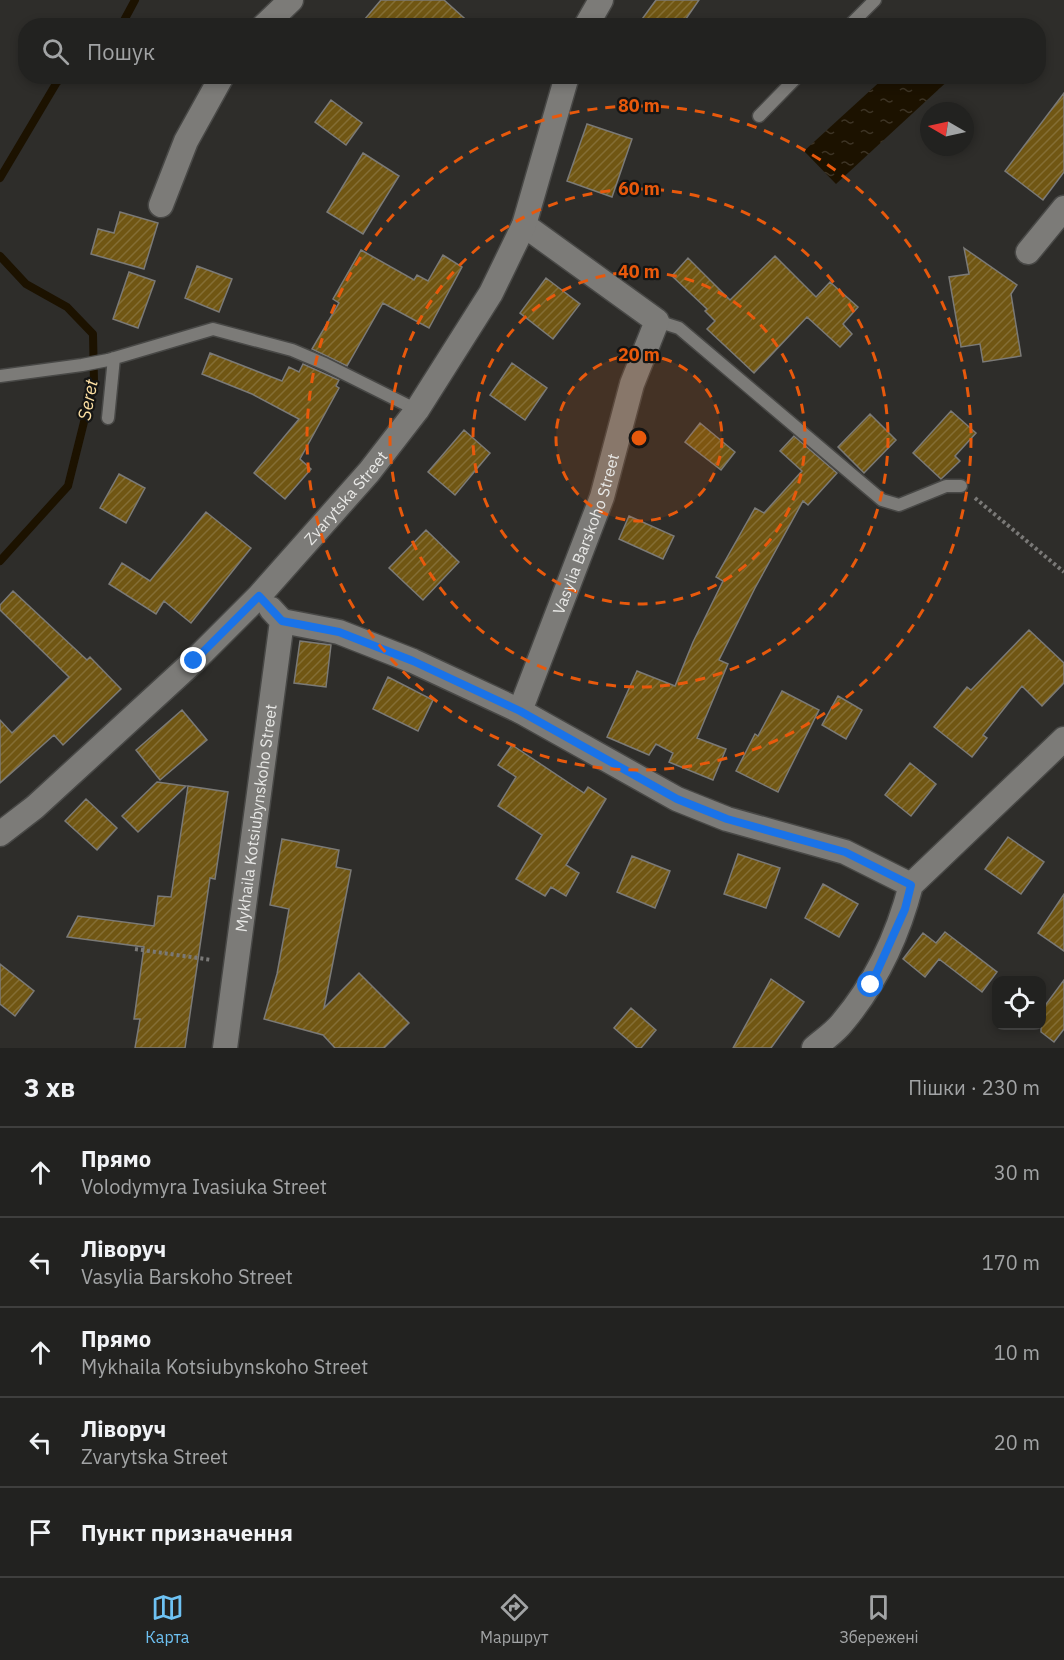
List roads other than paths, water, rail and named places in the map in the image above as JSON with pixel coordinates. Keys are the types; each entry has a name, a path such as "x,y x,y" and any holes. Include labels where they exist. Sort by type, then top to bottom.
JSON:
{"street":[{"path":"272,18 291,0"},
{"path":"591,18 601,0"},
{"path":"161,205 186,141 218,84"},
{"name":"Zvarytska Street","path":"0,834 35,807 194,661 259,596 369,472 417,410 491,293 524,225 565,84"},
{"path":"1028,252 1064,208"},
{"path":"524,225 657,321"},
{"name":"Vasylia Barskoho Street","path":"520,711 602,497 632,384 657,321"},
{"path":"259,596 282,621 339,632 413,661 520,711 677,799 727,819 845,852 911,885"},
{"name":"Mykhaila Kotsiubynskoho Street","path":"225,1048 282,621"},
{"path":"814,1048 841,1025 871,985 905,909 911,885 1062,744"}],"lane":[{"path":"857,18 875,0"},
{"path":"759,116 790,84"},
{"path":"657,321 679,328 882,500 899,505 946,486 961,486"},
{"path":"0,376 111,359 213,329 292,350 417,410"},
{"path":"108,418 111,359"}],"water":[{"path":"877,84 944,84 925,102 920,102 920,107 836,184 804,151"}],"waterway":[{"name":"Seret","path":"125,18 135,0"},
{"name":"Seret","path":"0,178 56,84"},
{"name":"Seret","path":"0,256 26,284 67,307 93,334 94,382 68,486 0,561"}]}
